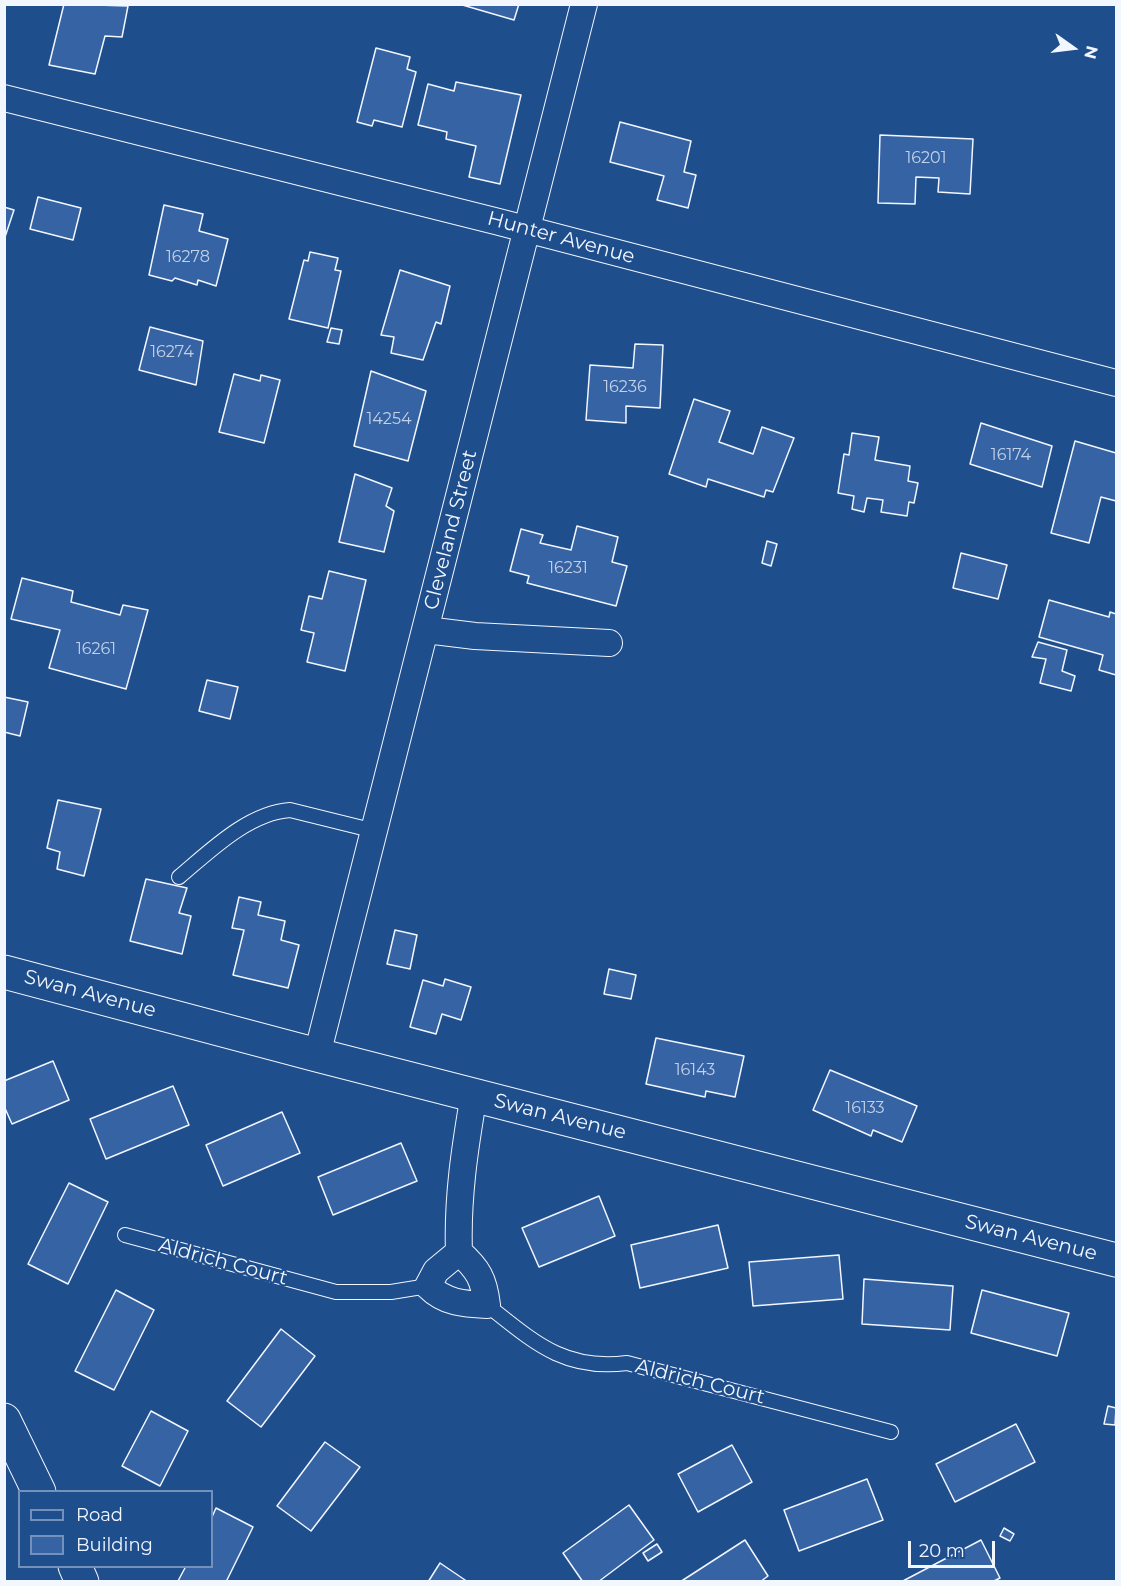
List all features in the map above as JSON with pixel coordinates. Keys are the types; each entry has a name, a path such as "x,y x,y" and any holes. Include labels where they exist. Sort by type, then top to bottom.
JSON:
{"street":[{"name":"Cleveland Street","path":"317,1055 584,4"},
{"name":"Hunter Avenue","path":"4,98 527,229 1116,383"},
{"path":"426,630 475,636 609,643"},
{"name":"Swan Avenue","path":"4,972 317,1055 1116,1260"},
{"path":"459,1252 450,1257 436,1271 428,1286 439,1297 462,1303 487,1305 485,1284 474,1265 459,1252 458,1221 462,1165 474,1094"},
{"path":"4,1420 39,1490"}],"lane":[{"path":"179,877 260,816 276,811 290,810 375,831"},
{"name":"Aldrich Court","path":"125,1235 336,1292 391,1292 428,1286"},
{"name":"Aldrich Court","path":"487,1305 538,1345 566,1359 601,1367 627,1363 891,1432"}],"building":[{"path":"64,4 128,6 122,37 105,36 95,74 49,65"},
{"path":"459,4 519,4 514,20"},
{"path":"376,48 410,57 407,69 416,72 402,127 374,120 372,126 357,122"},
{"path":"456,82 521,95 500,184 469,177 476,146 446,139 447,132 418,125 428,84 454,91"},
{"path":"620,122 691,141 684,172 696,175 688,208 657,200 664,176 610,162"},
{"path":"880,135 973,139 970,194 938,192 939,178 916,177 915,204 878,203"},
{"path":"38,197 81,208 73,240 30,229"},
{"path":"164,205 203,214 199,231 228,239 216,286 198,280 197,285 175,278 172,281 149,275"},
{"path":"4,207 14,210 4,240"},
{"path":"310,252 338,258 335,270 341,271 328,328 289,319 304,260 308,261"},
{"path":"400,270 450,286 441,324 436,322 423,360 391,353 394,337 381,335"},
{"path":"150,327 203,341 196,385 139,370"},
{"path":"331,328 342,330 339,344 327,342"},
{"path":"635,344 663,345 660,408 626,406 626,423 586,420 590,365 633,368"},
{"path":"371,371 426,391 408,461 354,446"},
{"path":"234,374 260,381 261,375 280,380 264,443 219,432"},
{"path":"694,399 730,411 719,442 753,454 762,427 794,438 773,492 766,490 764,497 708,479 706,487 669,474"},
{"path":"981,423 1052,446 1042,487 970,464"},
{"path":"852,433 879,437 875,460 910,466 908,481 918,483 914,503 909,502 907,516 881,512 883,500 867,498 864,512 852,509 854,496 838,493 844,454 849,455"},
{"path":"1075,441 1116,453 1116,501 1101,497 1089,543 1051,533"},
{"path":"355,474 392,488 386,506 394,511 384,552 339,542"},
{"path":"577,526 618,537 612,562 627,566 616,606 527,583 529,576 510,571 521,529 543,535 540,543 571,550"},
{"path":"767,541 777,544 771,566 762,563"},
{"path":"961,553 1007,565 998,599 953,588"},
{"path":"329,571 366,580 345,671 307,662 314,633 301,630 309,596 322,599"},
{"path":"22,578 73,591 71,602 120,615 123,605 148,610 126,689 49,668 60,630 11,619"},
{"path":"1049,600 1109,617 1110,612 1116,614 1116,675 1099,670 1103,655 1039,637"},
{"path":"1038,642 1067,650 1062,671 1075,676 1071,691 1040,683 1046,659 1032,657"},
{"path":"207,680 238,687 230,719 199,711"},
{"path":"4,697 28,702 20,736 4,732"},
{"path":"58,800 101,809 84,876 57,869 60,852 47,848"},
{"path":"146,879 187,888 179,913 191,916 182,954 130,941"},
{"path":"239,897 261,902 258,915 285,921 281,940 299,945 288,988 233,975 244,930 232,928"},
{"path":"395,930 417,935 410,969 387,964"},
{"path":"609,969 636,975 631,999 604,994"},
{"path":"445,979 471,987 461,1020 442,1014 436,1034 410,1027 423,980 443,986"},
{"path":"656,1038 744,1056 735,1097 706,1091 705,1097 646,1084"},
{"path":"53,1061 69,1100 12,1124 4,1106 4,1081"},
{"path":"830,1070 917,1106 902,1142 873,1130 871,1136 813,1110"},
{"path":"173,1086 189,1125 106,1159 90,1119"},
{"path":"282,1112 300,1153 223,1186 206,1145"},
{"path":"401,1143 417,1181 333,1215 318,1177"},
{"path":"69,1183 108,1202 68,1284 28,1264"},
{"path":"599,1196 615,1236 539,1267 522,1228"},
{"path":"718,1225 728,1268 640,1288 631,1245"},
{"path":"839,1255 843,1299 753,1306 749,1262"},
{"path":"864,1279 953,1286 950,1330 862,1324"},
{"path":"116,1290 154,1310 114,1390 75,1371"},
{"path":"982,1290 1069,1313 1057,1356 971,1333"},
{"path":"281,1329 315,1356 261,1427 227,1401"},
{"path":"1108,1406 1116,1408 1115,1425 1104,1424"},
{"path":"151,1411 188,1431 160,1486 122,1466"},
{"path":"1016,1424 1035,1462 955,1502 936,1464"},
{"path":"325,1442 360,1467 311,1531 277,1506"},
{"path":"732,1445 752,1482 698,1512 678,1474"},
{"path":"867,1479 883,1520 799,1551 784,1510"},
{"path":"629,1505 654,1540 598,1582 583,1582 563,1553"},
{"path":"216,1508 253,1527 226,1582 178,1581 185,1568 213,1568 213,1515"},
{"path":"1004,1528 1014,1534 1010,1541 1000,1536"},
{"path":"745,1540 768,1576 760,1582 680,1582"},
{"path":"981,1540 1000,1578 992,1582 901,1582"},
{"path":"657,1544 662,1552 648,1561 643,1553"},
{"path":"440,1563 468,1582 428,1582"}]}
